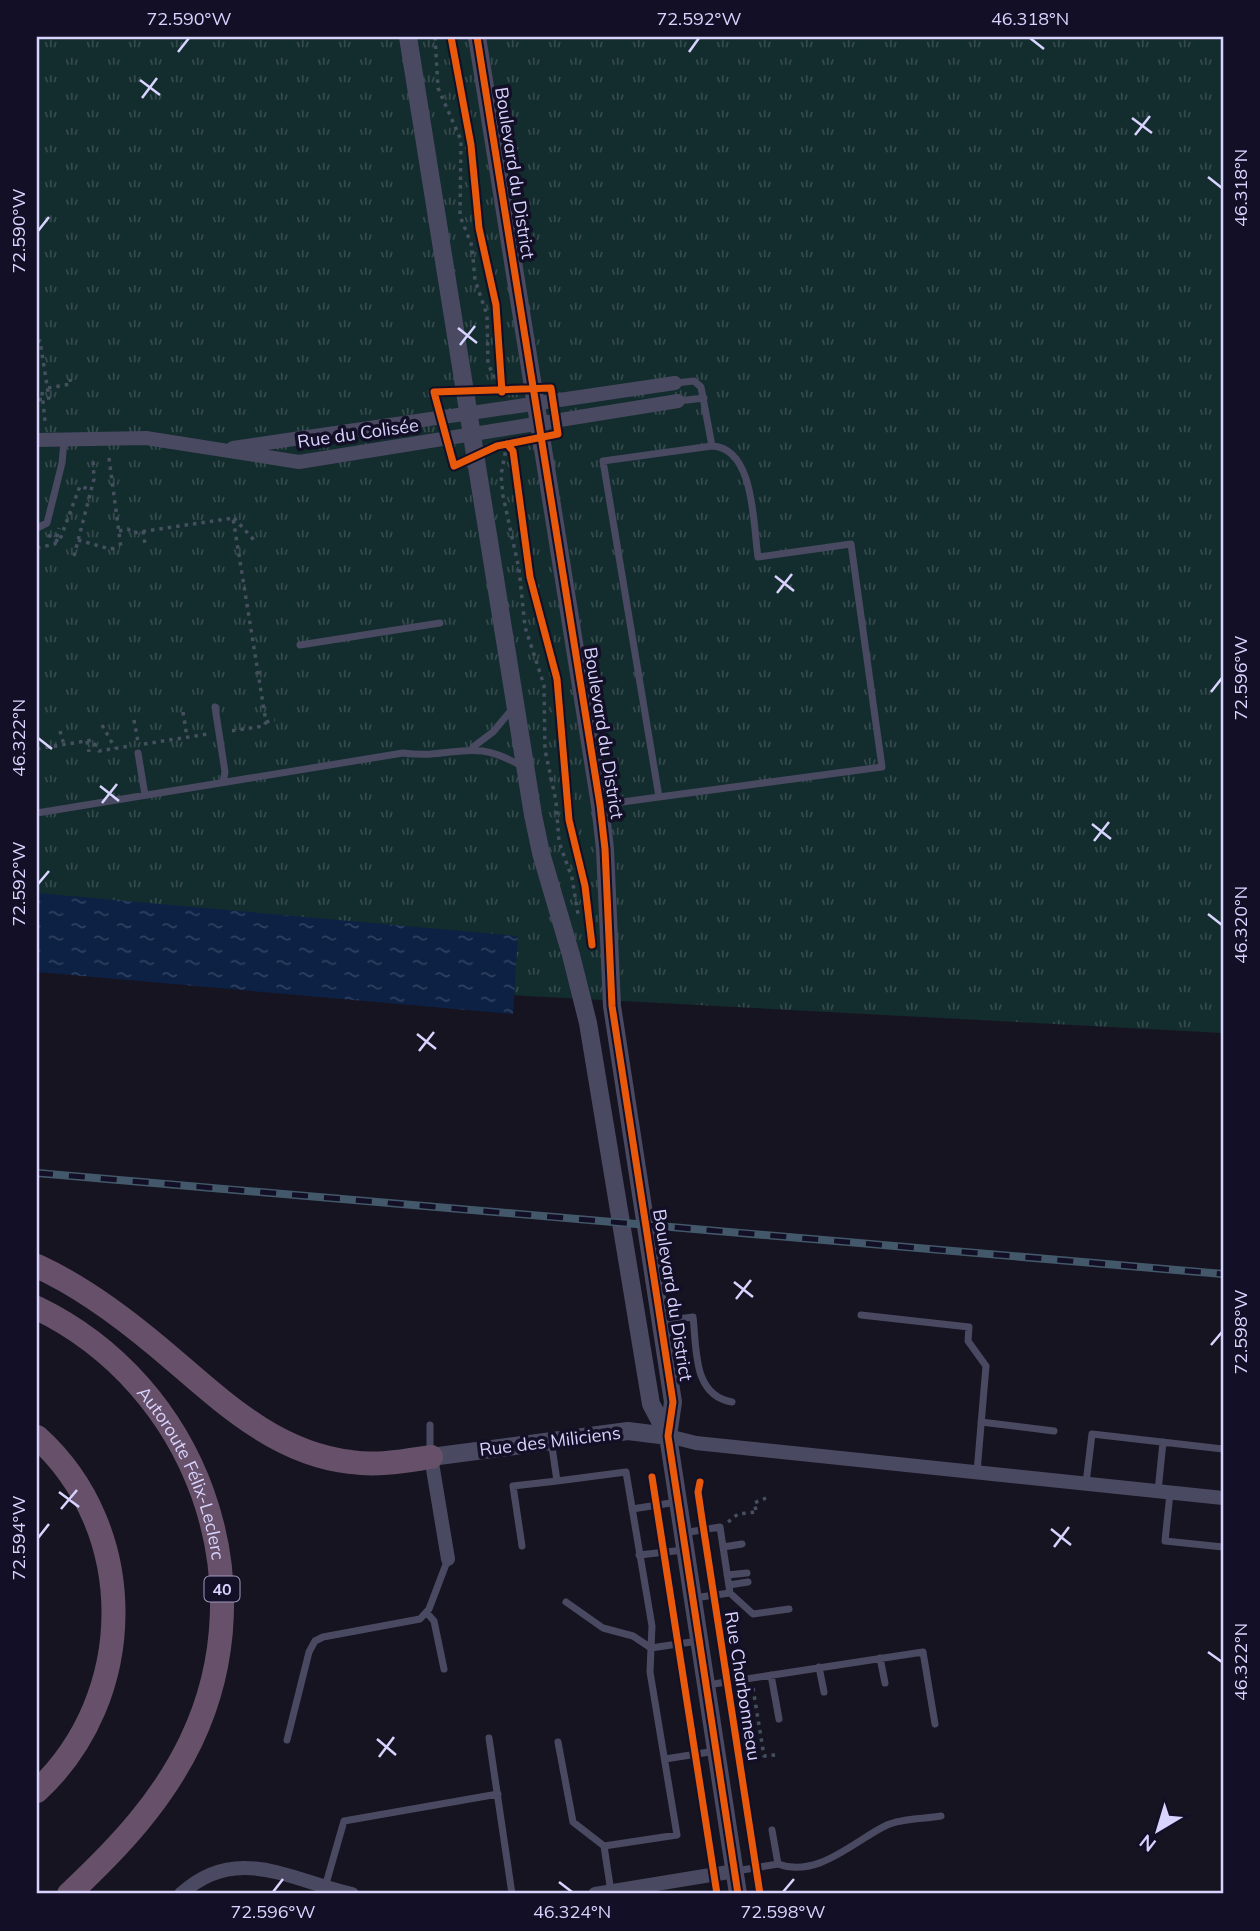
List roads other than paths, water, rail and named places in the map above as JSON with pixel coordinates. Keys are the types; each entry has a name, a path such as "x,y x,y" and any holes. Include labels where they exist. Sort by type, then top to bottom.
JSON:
{"highway":[{"path":"37,1266 107,1307 238,1415 291,1446 352,1463 384,1464 431,1457"},
{"name":"Autoroute Félix-Leclerc","path":"37,1308 81,1333 120,1364 143,1388 174,1430 208,1502 218,1547 222,1593 220,1641 211,1684 184,1755 140,1821 69,1894"},
{"path":"37,1437 65,1468 93,1514 110,1564 115,1615 109,1663 90,1719 62,1765 37,1791"}],"street":[{"path":"408,37 541,853 588,1023 651,1404 668,1436 696,1443 1223,1498"},
{"name":"Boulevard du District","path":"477,37 600,805 614,1020 674,1409 668,1436"},
{"name":"Rue du Colisée","path":"217,451 467,402 675,383"},
{"name":"Rue du Colisée","path":"37,440 131,437 299,462 472,436 505,437 678,401"},
{"name":"Rue du Colisée","path":"37,450 64,441"},
{"name":"Rue des Miliciens","path":"431,1457 635,1430 668,1436"},
{"name":"Rue Charbonneau","path":"668,1436 738,1894"},
{"path":"431,1457 448,1559"},
{"path":"181,1894 208,1874 238,1867 265,1870 352,1894"},
{"path":"595,1894 634,1891 735,1871"}],"lane":[{"path":"675,383 697,382 704,398 712,446"},
{"path":"678,401 704,398"},
{"path":"37,528 46,524 62,463 64,441"},
{"path":"600,805 659,797 882,766 851,544 758,557 744,470 728,450 712,446 603,461 659,797"},
{"path":"300,645 440,622"},
{"path":"473,747 494,732 516,705"},
{"path":"215,707 225,768 223,782"},
{"path":"37,813 403,753 426,756 473,747 502,754 526,769"},
{"path":"139,749 145,795"},
{"path":"861,1315 968,1327 968,1341 986,1366 977,1472"},
{"path":"661,1321 693,1317 701,1379 711,1394 732,1402"},
{"path":"981,1422 1054,1431"},
{"path":"430,1425 431,1457"},
{"path":"1086,1483 1092,1434 1223,1449"},
{"path":"551,1440 557,1481"},
{"path":"1163,1442 1165,1541 1223,1547 1223,1538"},
{"path":"522,1546 513,1486 626,1472 652,1626 650,1672 677,1835 604,1846"},
{"path":"632,1509 678,1502"},
{"path":"639,1555 720,1527 730,1594 753,1614 789,1609"},
{"path":"723,1547 743,1544"},
{"path":"288,1740 309,1652 315,1641 323,1637 415,1620 426,1613 448,1559"},
{"path":"727,1575 747,1573"},
{"path":"729,1585 748,1582"},
{"path":"692,1598 730,1594"},
{"path":"566,1602 603,1628 633,1636 651,1647 699,1641"},
{"path":"426,1613 434,1621 444,1669"},
{"path":"706,1685 923,1652 935,1724"},
{"path":"880,1658 885,1683"},
{"path":"819,1667 824,1692"},
{"path":"771,1675 779,1719"},
{"path":"489,1738 512,1894"},
{"path":"558,1742 573,1822 604,1846 611,1892"},
{"path":"665,1759 716,1751"},
{"path":"325,1887 344,1821 498,1794"},
{"path":"735,1871 778,1864 787,1867 832,1860 890,1823 941,1816"},
{"path":"772,1830 778,1864"}],"water":[{"path":"37,893 518,936 513,1014 37,972"}],"railway":[{"path":"37,1173 1223,1274"}]}
